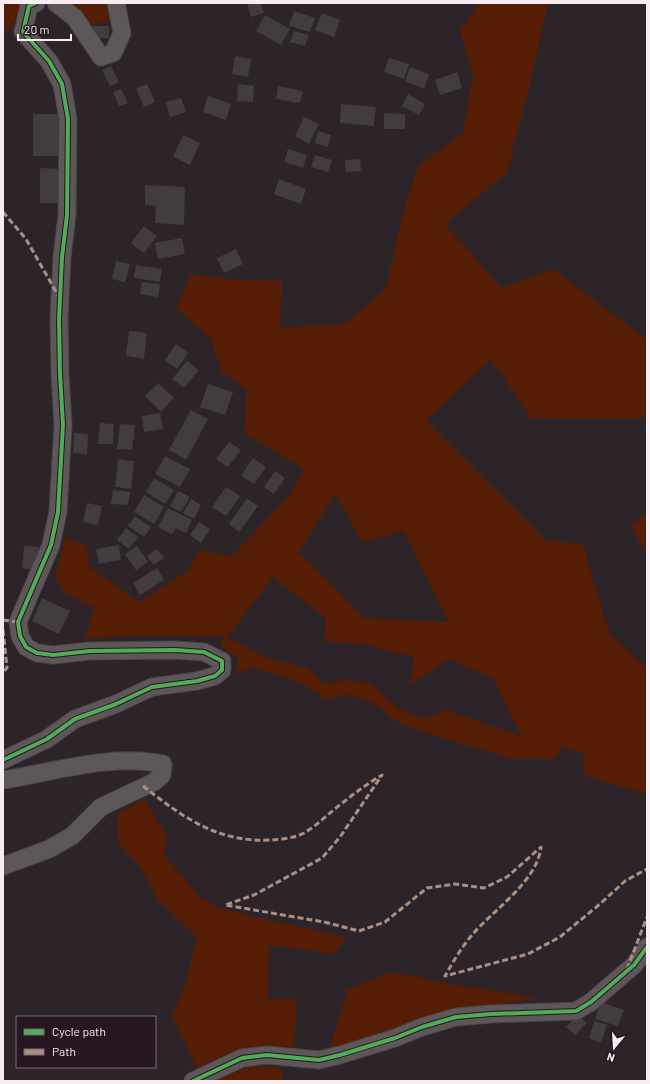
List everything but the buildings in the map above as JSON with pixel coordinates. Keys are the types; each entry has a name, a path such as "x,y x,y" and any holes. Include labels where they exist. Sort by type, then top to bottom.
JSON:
{"street":[{"path":"3,760 47,739 75,719 116,704 152,687 197,681 215,676 222,670 222,661 204,652 131,650 90,651 53,655 37,653 26,647 20,636 18,622 51,545 58,512 63,425 59,319 62,257 67,215 68,119 62,84 49,61 23,32 29,6 36,3"},
{"path":"56,3 75,18 101,57 113,53 122,33 116,3"},
{"path":"3,780 70,767 115,762 143,760 163,764 162,775 154,782 101,807 72,836 49,849 3,866"},
{"path":"193,1081 242,1058 267,1055 319,1060 395,1038 422,1027 456,1017 491,1014 576,1011 591,1002 630,969 647,947"}],"shaded area":[{"path":"3,3 25,3 8,31 3,28"},
{"path":"68,3 105,3 110,22 88,24"},
{"path":"479,3 548,3 531,79 507,172 445,224 501,288 553,269 647,340 647,418 531,418 491,359 426,421 546,540 583,545 609,633 647,669 647,794 584,776 583,753 562,747 556,759 512,759 402,725 372,702 345,694 327,700 302,683 252,667 235,675 239,659 220,644 226,636 117,636 85,639 94,608 67,594 55,578 65,538 87,546 89,567 139,602 187,572 199,550 232,556 291,494 304,469 244,433 247,391 221,371 211,339 176,308 191,274 235,280 282,281 280,328 345,324 386,289 402,217 418,166 463,133 473,76 460,31","holes":["335,494 362,542 404,531 448,622 364,618 299,552","273,577 326,618 324,641 360,644 414,657 410,685 448,659 493,678 521,736 444,710 423,719 397,708 371,684 346,680 325,684 307,668 264,657 227,637"]},
{"path":"647,511 647,554 631,527"},
{"path":"144,799 167,836 164,855 200,897 221,909 346,937 334,954 269,945 268,999 297,999 294,1047 267,1046 234,1052 197,1068 172,1016 188,977 196,936 158,900 142,869 119,844 117,814"},
{"path":"391,972 444,983 539,998 490,1006 330,1048 347,990"},
{"path":"248,1066 280,1067 283,1081 206,1081"}],"marked path":[{"path":"3,212 26,239 59,297"},
{"path":"3,620 18,622"},
{"path":"3,630 7,668 3,672"},
{"path":"143,786 188,818 218,833 253,840 272,840 284,839 304,833 315,826 354,794 382,775 340,837 322,858 254,895 225,905 324,922 359,931 385,922 427,888 455,884 484,888 507,877 541,847 538,860 523,884 472,935 445,976 528,954 560,937 625,881 647,869"},
{"path":"627,969 647,917"}],"cycle path":[{"path":"3,760 47,739 75,719 116,704 152,687 197,681 215,676 222,670 222,661 204,652 175,650 90,651 53,655 37,653 26,647 20,636 18,622 51,545 58,512 63,425 59,319 62,257 67,215 68,119 62,84 49,61 23,32 29,6 36,3"},
{"path":"193,1081 242,1058 267,1055 319,1060 395,1038 422,1027 456,1017 491,1014 576,1011 591,1002 634,965 647,947"}]}
